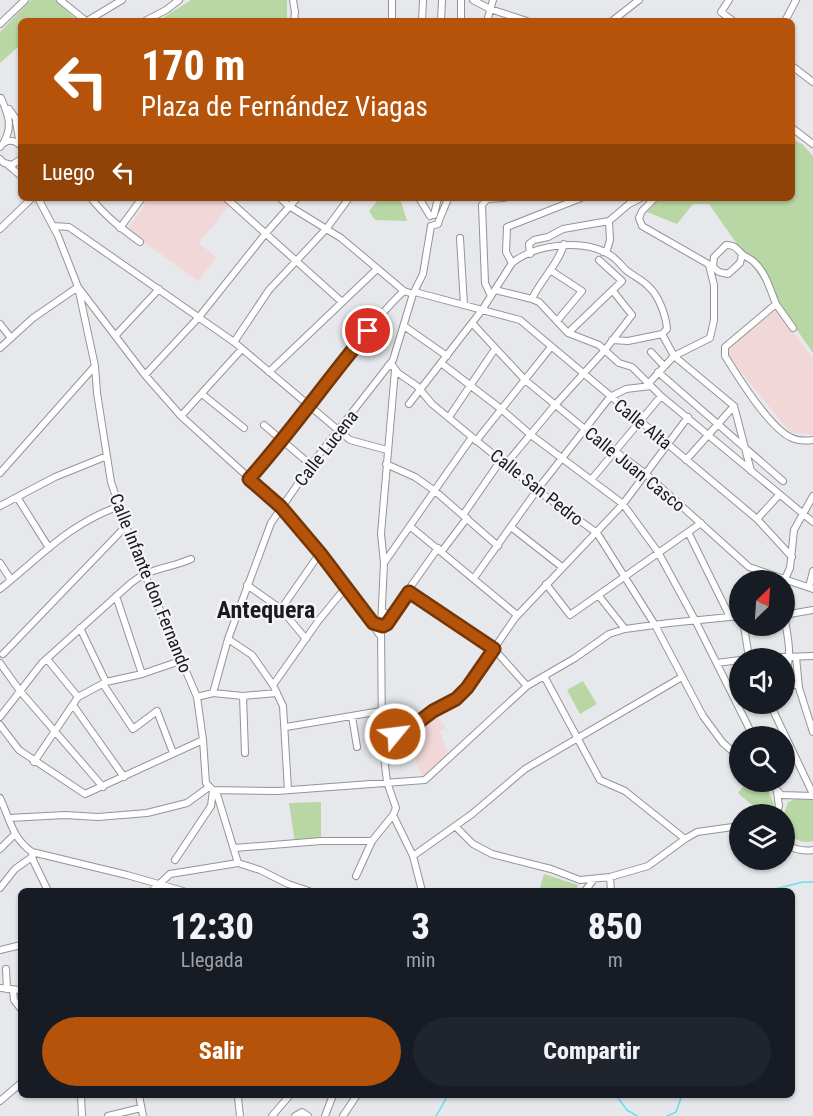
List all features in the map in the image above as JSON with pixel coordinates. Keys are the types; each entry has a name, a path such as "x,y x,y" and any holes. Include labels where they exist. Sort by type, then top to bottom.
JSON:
{"street":[{"path":"0,24 25,0"},
{"path":"60,0 82,18"},
{"path":"91,18 122,0"},
{"path":"151,18 179,0"},
{"path":"293,0 296,12 295,18"},
{"path":"392,0 392,18"},
{"path":"422,18 423,0"},
{"path":"441,0 441,18"},
{"path":"461,0 461,18"},
{"path":"473,0 490,9 518,18"},
{"path":"488,18 492,0"},
{"path":"616,18 639,0"},
{"path":"729,0 722,12 729,18"},
{"path":"787,18 796,0"},
{"path":"795,68 813,82"},
{"path":"1,97 18,125"},
{"path":"1,97 8,115 9,130 2,144"},
{"path":"9,130 18,127"},
{"path":"795,130 813,144"},
{"path":"2,144 10,140 18,143"},
{"path":"0,159 18,173"},
{"path":"8,165 18,162"},
{"path":"0,229 29,201"},
{"path":"40,201 53,226 78,288 145,375 181,416 281,507 320,553 381,637"},
{"path":"93,201 120,228 140,242"},
{"path":"120,228 140,201"},
{"path":"229,201 342,302"},
{"path":"249,479 283,441 308,405 404,291 327,228 283,201"},
{"path":"145,375 199,317 294,201"},
{"path":"234,342 269,290 327,228 346,201"},
{"path":"356,876 372,841 393,815 396,806 387,782 382,739 381,626 384,563 381,534 393,360 414,293 423,274 431,226 438,224 422,201"},
{"path":"434,216 437,201"},
{"path":"434,216 444,211 447,201"},
{"path":"486,201 482,206 484,283 493,293 532,298 539,302 568,333 599,345 619,363 632,367 661,396 813,522"},
{"path":"512,263 506,252 507,227 573,201"},
{"path":"530,254 529,244 534,240 548,237 563,229 609,221 635,201"},
{"path":"652,201 642,211 639,218 642,226 716,270 728,274 740,263 742,255"},
{"path":"603,252 607,249 610,240 609,221"},
{"path":"53,226 69,227 234,342 350,440 387,450"},
{"path":"460,238 464,305"},
{"path":"532,298 561,256 564,244"},
{"path":"409,404 482,310 512,263 555,245 583,246 614,257 626,270 650,287 659,301 667,329 662,334 628,341 612,340"},
{"path":"474,578 537,490 610,397 626,389 650,385 658,372 674,356 710,338 714,285 710,265 714,257 726,245 732,245 742,255 753,260 767,280 776,304 793,328"},
{"path":"568,333 622,281 599,260"},
{"path":"269,372 377,269"},
{"path":"550,270 582,291 557,321"},
{"path":"0,348 33,318 78,288"},
{"name":"Calle Infante don Fernando","path":"78,288 95,366 111,482 134,549 183,660 197,698 206,783 214,790 238,863"},
{"path":"116,335 159,289"},
{"name":"Calle Alta","path":"404,291 520,320 757,519 792,557"},
{"path":"371,621 381,626 387,624 504,462 531,435 605,350 632,315 613,291"},
{"path":"776,304 725,347 725,356 777,428 791,438 813,440"},
{"name":"Calle Juan Casco","path":"472,323 525,380 586,430 646,474 749,567 758,570"},
{"path":"0,324 11,338"},
{"path":"404,326 447,356"},
{"path":"662,334 674,356 734,406 751,471"},
{"path":"384,563 474,439 501,410 550,346"},
{"path":"449,417 495,349"},
{"path":"181,416 241,350"},
{"path":"651,352 664,366"},
{"path":"441,363 623,504 658,552 748,726"},
{"path":"0,473 95,366"},
{"name":"Calle San Pedro","path":"392,368 537,490 597,533 655,626 703,716 729,748"},
{"name":"Calle Lucena","path":"213,693 228,639 271,523 311,465 392,368"},
{"path":"658,372 783,481"},
{"path":"202,394 244,428"},
{"path":"591,480 661,396"},
{"path":"686,460 734,406"},
{"path":"382,739 408,730 433,711 456,699 467,688 517,615 623,504 688,417"},
{"path":"264,425 311,465"},
{"path":"0,506 55,477 107,456"},
{"path":"386,464 415,477 435,490 498,546"},
{"path":"757,519 779,495"},
{"path":"789,570 794,530 813,496"},
{"path":"17,497 49,548"},
{"path":"0,589 49,548 95,514 120,506"},
{"path":"546,584 570,615 700,523"},
{"path":"1,654 127,525"},
{"path":"411,527 517,615"},
{"path":"511,527 562,567"},
{"path":"9,818 65,815 98,817 147,813 189,802 214,790 288,790 425,780 527,686 609,634 625,629 729,615 688,532"},
{"path":"280,609 320,553"},
{"path":"0,717 47,658 145,572 191,559"},
{"path":"0,563 11,580"},
{"path":"811,588 813,572"},
{"name":"Calle Juan Casco","path":"795,582 811,588"},
{"path":"247,585 280,609 306,639"},
{"path":"273,685 346,587"},
{"path":"409,592 494,649 527,686"},
{"path":"116,596 142,674"},
{"path":"599,596 625,629"},
{"path":"795,613 813,610"},
{"path":"382,611 392,615"},
{"path":"80,628 105,683 133,729 157,711 173,753"},
{"path":"228,639 252,655 273,685 283,706 288,790"},
{"path":"795,657 813,656"},
{"path":"47,658 78,697"},
{"path":"34,762 78,697 105,683 142,674 183,660"},
{"path":"717,663 729,661"},
{"path":"0,663 20,691 103,787"},
{"path":"795,668 798,685 813,729"},
{"path":"544,676 600,780 625,791 685,839"},
{"path":"413,856 455,826 525,769 682,677"},
{"path":"197,698 213,693 243,696 277,693"},
{"path":"243,696 245,753"},
{"path":"73,705 124,777"},
{"path":"286,727 381,711"},
{"path":"775,714 813,795 781,795 778,792"},
{"path":"352,716 357,747"},
{"path":"0,726 19,750 84,794 203,740"},
{"path":"175,860 211,806 214,790"},
{"path":"783,804 789,795"},
{"path":"0,798 14,835 32,854 47,888"},
{"path":"393,815 413,856 421,888"},
{"path":"455,826 473,844 492,854 551,869 580,880 610,877 648,866 697,832 729,828"},
{"path":"0,849 14,835"},
{"path":"234,848 321,841 372,841"},
{"path":"795,849 813,850"},
{"path":"32,854 127,875 171,888"},
{"path":"0,888 15,869 32,854"},
{"path":"156,888 168,874 238,863 300,888"},
{"path":"610,877 611,888"},
{"path":"587,888 594,879"},
{"path":"0,950 18,946"},
{"path":"6,969 6,989 18,1005"},
{"path":"0,1101 18,1086"},
{"path":"81,1098 82,1116"},
{"path":"139,1098 143,1116"},
{"path":"238,1098 240,1116"},
{"path":"272,1116 287,1098"},
{"path":"325,1116 332,1098"},
{"path":"343,1116 355,1098"},
{"path":"108,1116 141,1108"},
{"path":"295,1116 302,1112 308,1116"}],"shaded area":[{"path":"147,201 225,201 229,206 199,243 216,257 198,281 127,230"},
{"path":"776,310 813,358 813,435 790,432 726,354 731,345"},
{"path":"436,715 446,728 440,731 448,754 426,776 422,776 406,736"}],"green space":[{"path":"31,0 55,0 75,18 18,18 18,47 0,63 0,32"},
{"path":"191,0 287,0 287,18 163,18"},
{"path":"795,140 802,144 813,156 813,353 709,204 693,204 677,224 647,212 658,201 795,201"},
{"path":"377,201 401,201 407,221 375,220 369,211"},
{"path":"583,681 597,704 580,714 567,690"},
{"path":"769,792 774,804 751,804 738,793"},
{"path":"796,799 813,800 813,841 805,842 795,838 795,804 787,804"},
{"path":"321,802 321,841 295,843 289,803"},
{"path":"544,874 578,885 577,888 540,888"}],"waterway":[{"path":"779,888 813,882"},
{"path":"436,1116 446,1098"},
{"path":"618,1098 627,1110 637,1116"},
{"path":"667,1116 676,1112 681,1098"}],"district":[{"name":"Antequera","path":"266,610"}],"route":[{"path":"368,331 308,405 283,441 249,479 281,507 320,553 373,623 383,626 387,624 409,592 494,649 467,688 456,699 433,711 408,730 395,734"}]}
